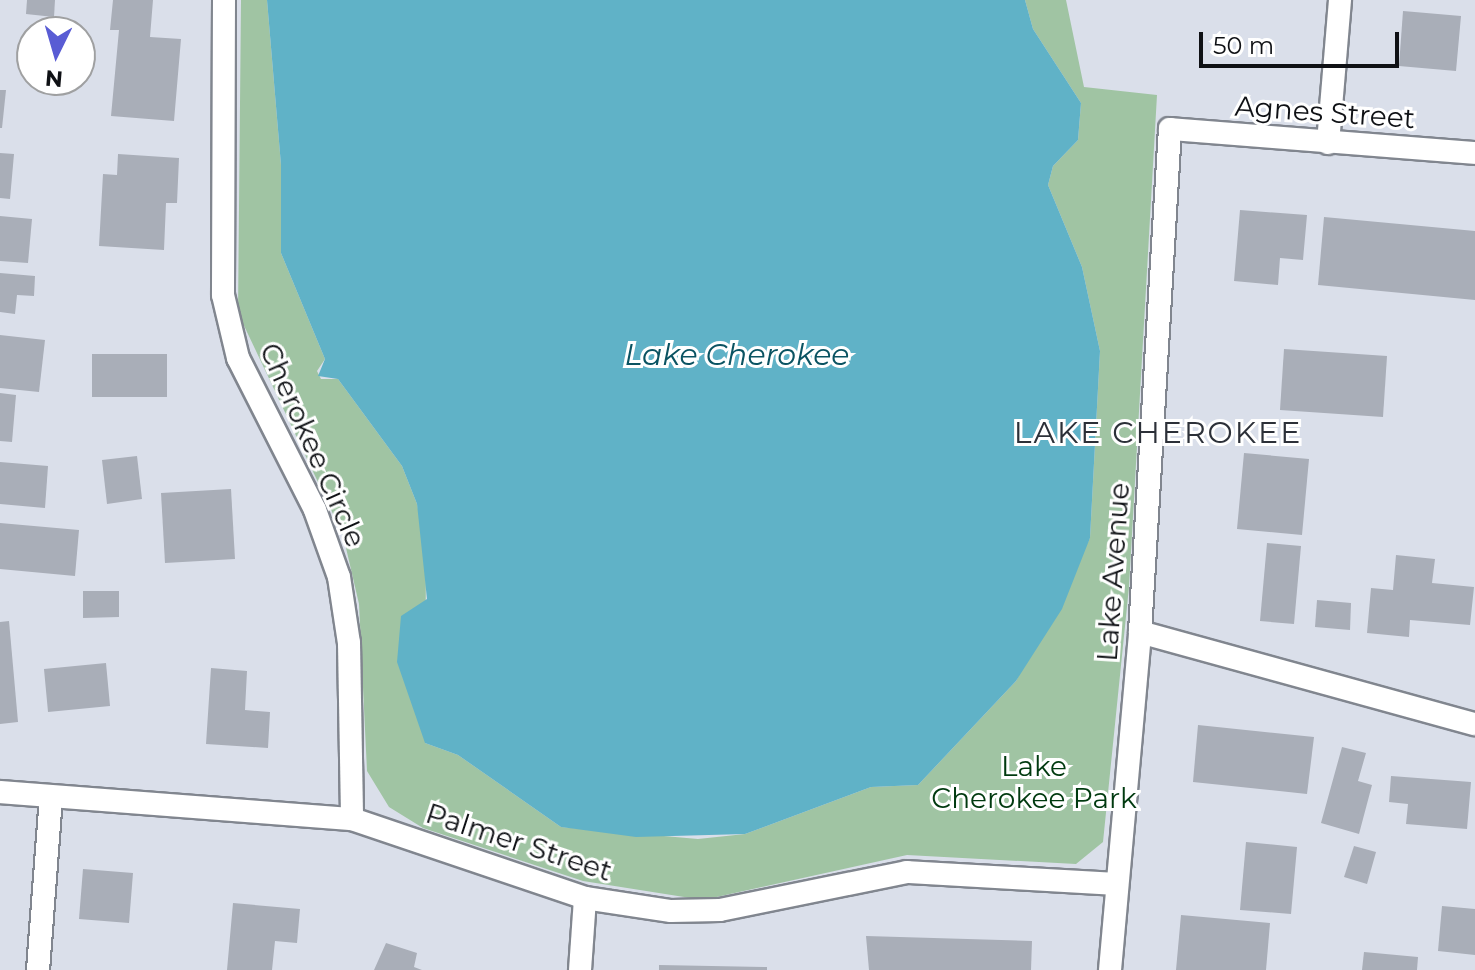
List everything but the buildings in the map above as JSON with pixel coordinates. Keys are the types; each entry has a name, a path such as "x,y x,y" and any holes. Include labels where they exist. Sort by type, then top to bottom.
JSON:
{"street":[{"name":"Cherokee Circle","path":"224,0 223,295 238,358 315,510 339,577 349,643 352,819"},
{"path":"1328,143 1340,0"},
{"name":"Agnes Street","path":"1170,129 1475,153"},
{"name":"Lake Avenue","path":"1110,970 1115,884 1140,632 1170,129"},
{"path":"1140,632 1475,724"},
{"name":"Palmer Street","path":"0,792 352,819 585,898 671,911 720,910 907,872 1115,884"},
{"path":"38,970 51,797"},
{"path":"580,970 585,898"}],"green space":[{"name":"Lake Cherokee Park","path":"241,0 267,0 281,165 281,253 325,359 317,371 321,379 338,379 402,466 417,504 426,549 425,743 458,755 561,827 698,839 745,834 871,787 918,785 1016,681 1090,538 1100,351 1082,267 1048,185 1053,166 1078,140 1081,103 1033,29 1025,0 1066,0 1084,87 1157,95 1129,587 1103,842 1076,864 907,855 703,900 583,881 423,828 389,807 367,771 359,604 343,535 238,313"}],"water":[{"name":"Lake Cherokee","path":"267,0 1025,0 1033,29 1081,103 1078,140 1053,166 1048,185 1082,267 1100,351 1090,538 1062,609 1016,681 918,785 871,787 745,834 636,837 561,827 458,755 425,743 397,662 401,616 427,599 417,504 402,466 338,379 318,376 325,359 281,253 281,165"}],"district":[{"name":"LAKE CHEROKEE","path":"1158,433"}]}
